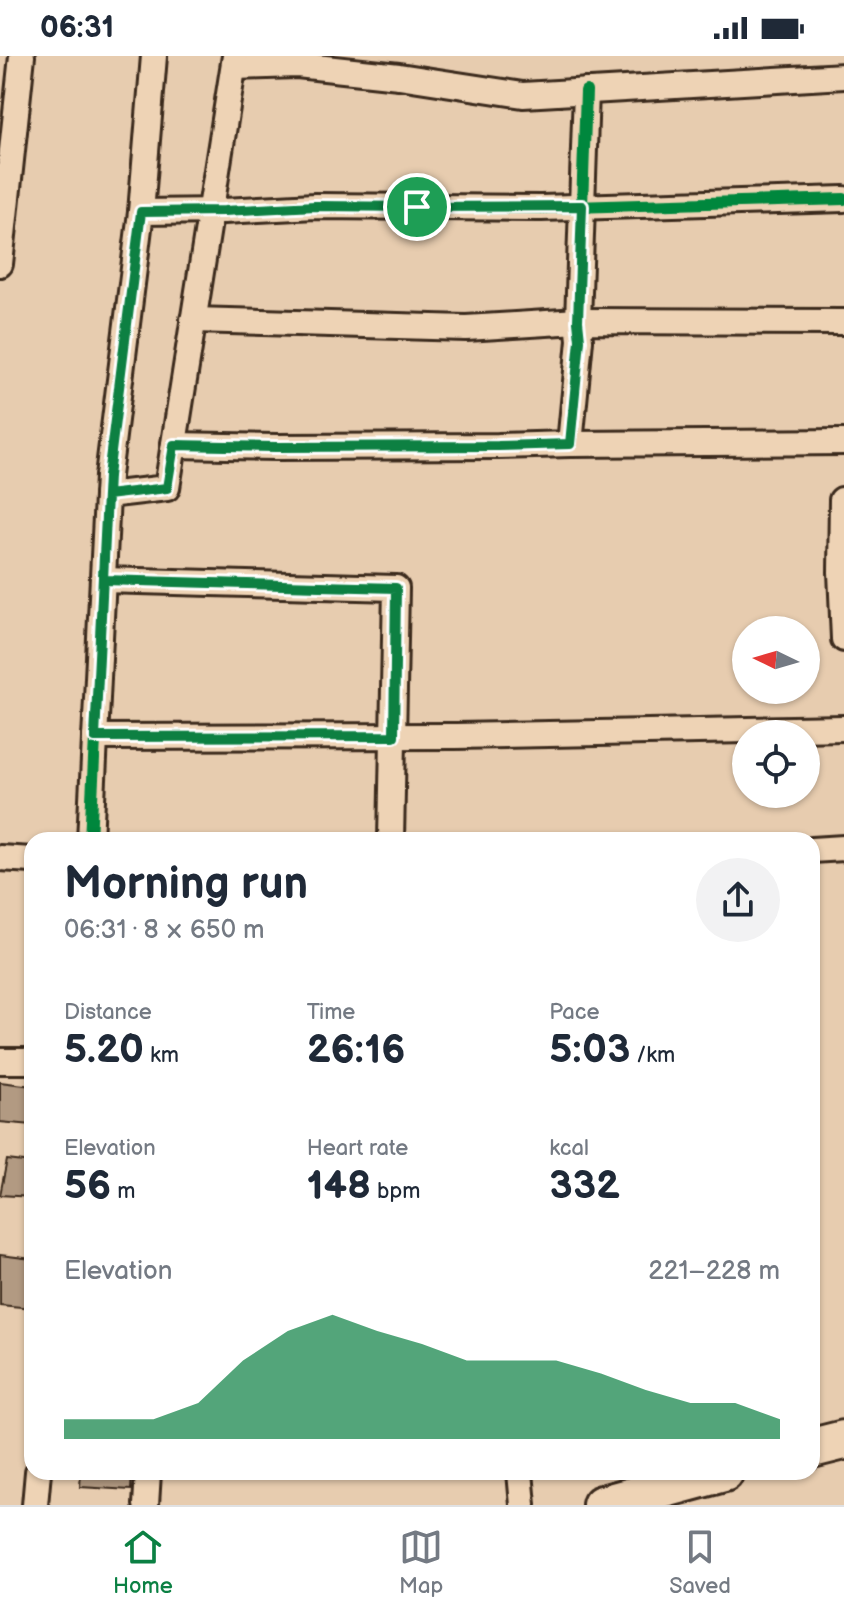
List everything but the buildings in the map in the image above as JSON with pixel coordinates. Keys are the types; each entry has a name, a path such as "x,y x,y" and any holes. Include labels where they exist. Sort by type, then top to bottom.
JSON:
{"main road":[{"path":"820,1446 844,1440"},
{"path":"611,1504 696,1480"}],"street":[{"path":"0,261 22,56"},
{"path":"90,832 108,476 141,212 154,56"},
{"path":"107,495 167,488 234,62 399,76 523,95 844,76"},
{"path":"570,444 580,340 578,321 586,91"},
{"path":"141,212 211,212 315,206 530,208 844,199"},
{"path":"193,320 466,328 578,321 844,322"},
{"path":"174,445 844,442"},
{"path":"842,500 844,639"},
{"path":"103,580 396,588 391,832"},
{"path":"95,737 394,736 844,728"},
{"path":"820,850 844,848"},
{"path":"0,858 24,860"},
{"path":"0,1061 24,1061"},
{"path":"35,1505 37,1480"},
{"path":"146,1505 148,1480"},
{"path":"521,1480 523,1505"}],"cycle path":[{"path":"174,445 570,444 580,340 578,321 586,91"},
{"path":"90,832 108,476 141,212 315,206 541,208 844,199"}],"route":[{"path":"417,207 315,206 141,212 108,476 95,737 394,736 396,588 103,580 107,495 167,488 174,445 570,444 580,340 582,206 417,207"}]}
